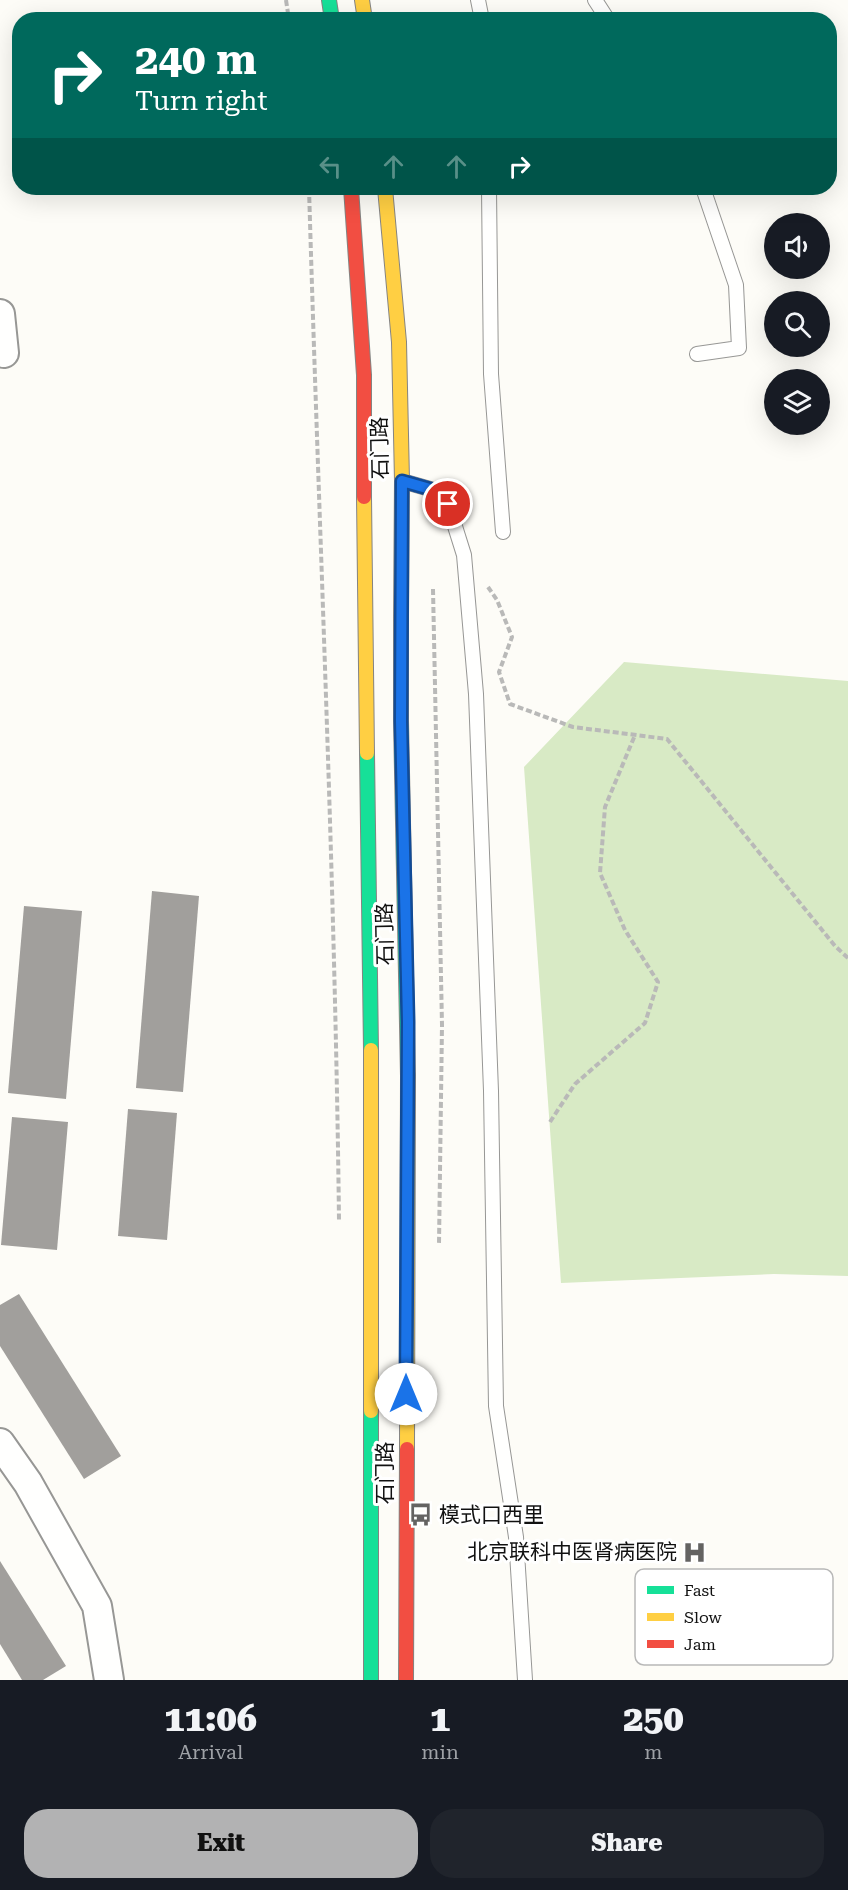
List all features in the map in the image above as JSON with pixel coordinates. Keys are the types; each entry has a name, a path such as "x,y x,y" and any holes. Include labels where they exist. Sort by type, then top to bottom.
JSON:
{"highway":[{"name":"石门路","path":"351,195 364,375 364,559 371,1020 371,1680"},
{"name":"石门路","path":"386,195 399,342 402,481 401,721 408,1022 406,1680"}],"street":[{"path":"0,314 4,353"},
{"path":"0,1443 28,1483 97,1606 109,1680"}],"lane":[{"path":"489,195 491,374 503,532"},
{"path":"697,354 739,348 736,285 705,195"},
{"path":"402,481 430,489 448,504 464,555 476,694 491,1091 496,1407 516,1537 525,1680"}],"path":[{"path":"309,195 336,1006 339,1231"},
{"path":"464,555 497,600 512,637 499,672 510,704 573,727 667,739 835,946 848,958"},
{"path":"550,1122 575,1083 645,1023 658,982 625,930 600,873 605,807 635,735"}],"green space":[{"path":"624,662 848,681 848,1276 774,1274 561,1283 524,767"}],"building":[{"path":"152,891 199,896 183,1092 136,1088"},
{"path":"24,906 82,911 66,1099 8,1093"},
{"path":"128,1109 177,1113 167,1240 118,1236"},
{"path":"12,1117 68,1122 57,1250 1,1245"},
{"path":"19,1294 121,1456 84,1479 0,1346 0,1305"},
{"path":"0,1561 66,1666 43,1680 22,1680 0,1644"}],"traffic: fast":[{"path":"329,0 331,12"},
{"path":"401,618 408,1076"},
{"path":"367,753 371,1050"},
{"path":"371,1411 371,1680"}],"traffic: slow":[{"path":"362,0 364,12"},
{"path":"386,195 399,342 402,481 401,618"},
{"path":"364,497 367,753"},
{"path":"371,1050 371,1411"},
{"path":"407,1449 408,1076"}],"traffic: jam":[{"path":"351,195 364,375 364,497"},
{"path":"406,1680 407,1449"}],"place":[{"name":"模式口西里","path":"421,1515"},
{"name":"北京联科中医肾病医院","path":"695,1552"}],"route":[{"path":"406,1394 408,1022 401,721 402,481 430,489 448,504"}]}
